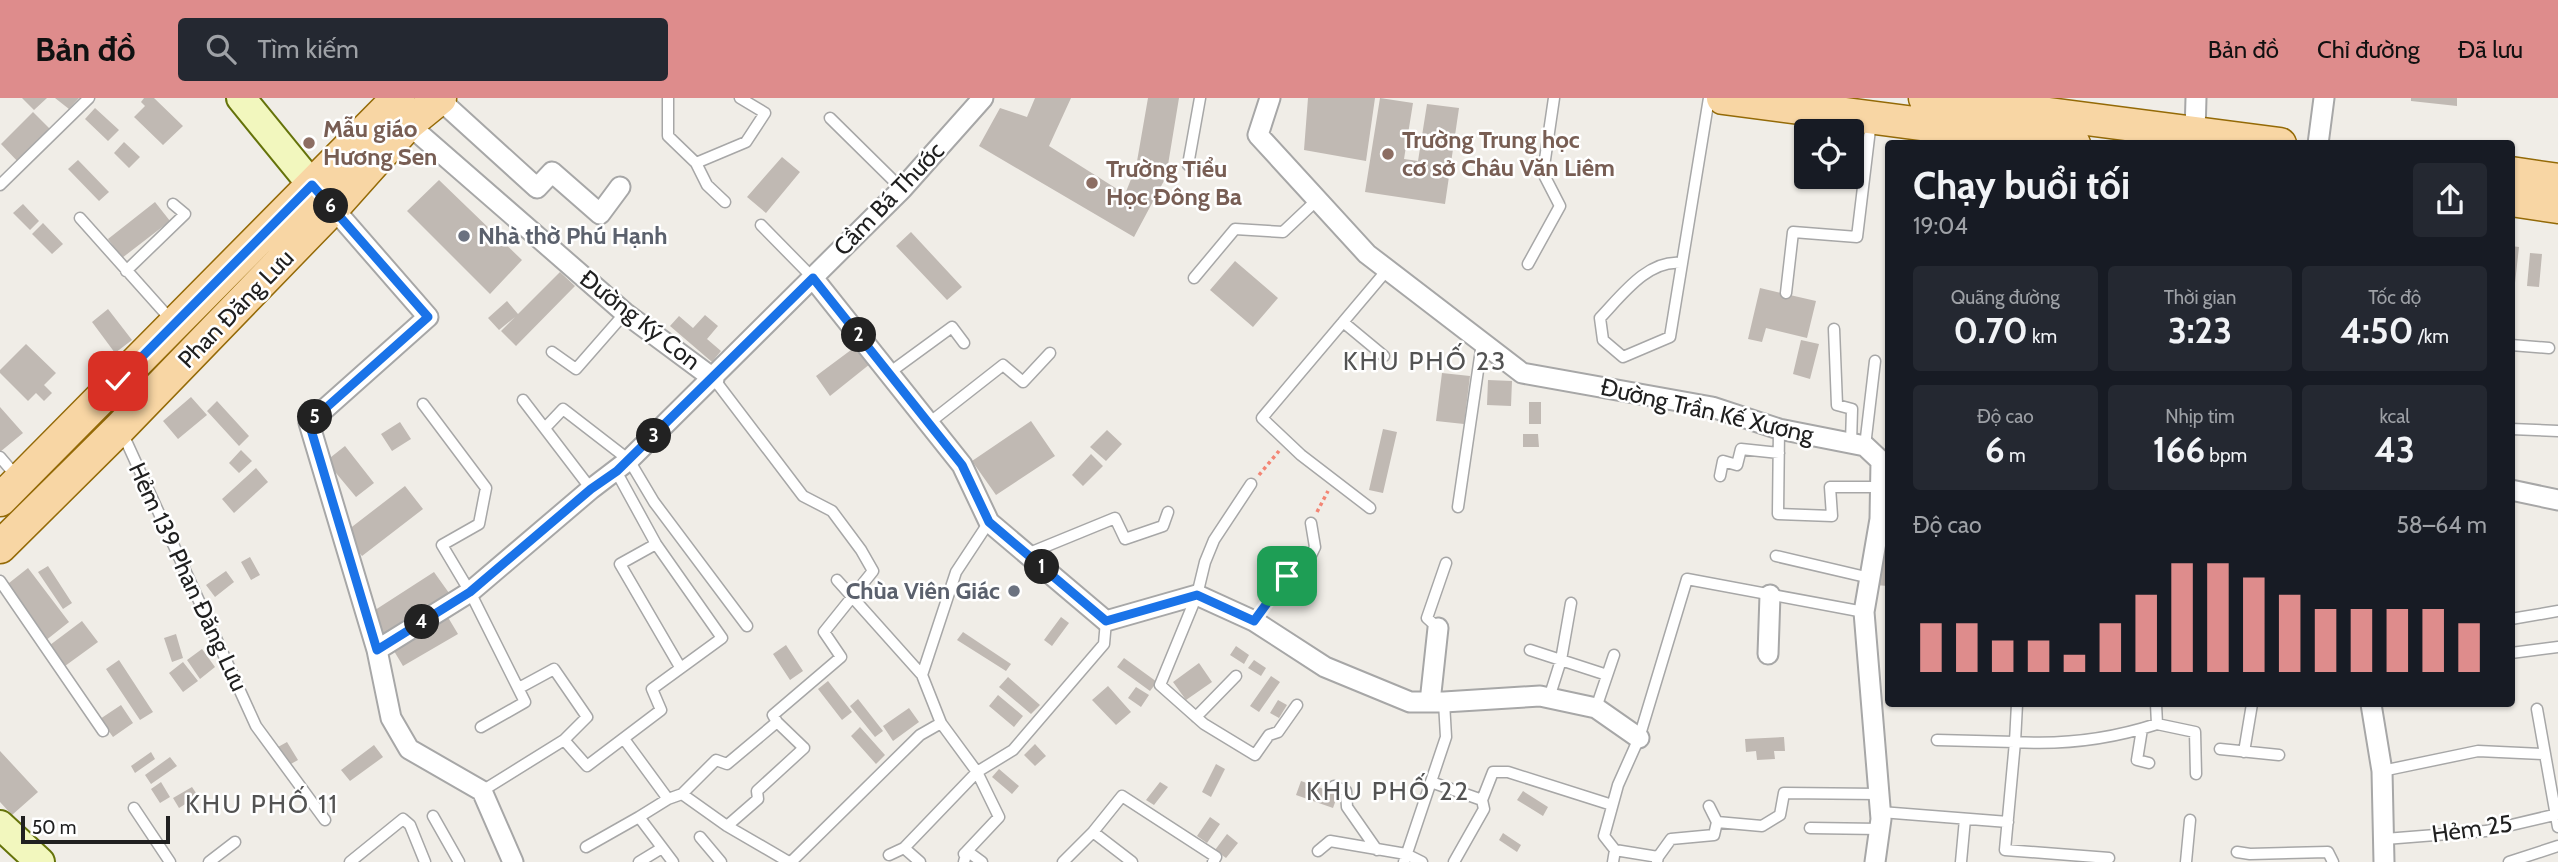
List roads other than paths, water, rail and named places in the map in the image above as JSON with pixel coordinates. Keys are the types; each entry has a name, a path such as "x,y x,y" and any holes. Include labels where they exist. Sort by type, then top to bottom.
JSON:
{"main road":[{"name":"Phan Đăng Lưu","path":"7,479 174,324 312,185 403,111 440,98"},
{"path":"1723,98 1872,117 1932,120 2007,129 2056,140"},
{"name":"Phan Đăng Lưu","path":"0,547 120,428 333,208 403,111"},
{"path":"2007,129 2195,132 2252,140"},
{"path":"2515,174 2558,180"},
{"path":"312,185 333,208"},
{"path":"2515,201 2558,207"}],"street":[{"path":"241,98 312,185"},
{"path":"440,98 537,188 552,172 600,214 620,187"},
{"name":"Cầm Bá Thước","path":"377,650 470,592 591,489 623,466 902,189 983,98"},
{"name":"Đường Trần Kế Xương","path":"1270,98 1258,135 1367,254 1522,373 1712,407 1779,429 1858,445"},
{"path":"2195,132 2196,98"},
{"path":"2318,140 2323,98"},
{"name":"Đường Ký Con","path":"403,111 625,313 713,379"},
{"path":"333,208 428,317 309,423 377,650 391,718 409,749 482,791 508,860"},
{"path":"813,278 962,465 989,522 1106,621 1197,595 1254,621 1325,667 1410,702 1540,696 1596,708 1639,738"},
{"path":"1858,445 1881,461 1884,519 1864,612 1880,812 1875,862"},
{"path":"2515,490 2558,500"},
{"path":"1768,654 1770,595"},
{"path":"1437,702 1438,628"},
{"path":"2371,707 2382,771 2384,862"},
{"path":"0,825 40,862"}],"lane":[{"path":"2,178 89,98"},
{"path":"668,98 668,136 696,163 707,185 725,202"},
{"path":"696,163 746,142 765,113 740,98"},
{"path":"1188,165 1200,98"},
{"path":"1528,264 1560,206 1543,173 1554,98"},
{"path":"1681,263 1667,262 1636,281 1601,318 1603,340 1623,357 1670,337 1709,98"},
{"path":"1786,293 1793,232 1857,237 1872,117"},
{"path":"830,118 902,189"},
{"path":"1194,278 1235,229 1283,232 1318,199"},
{"path":"126,271 185,214 173,204"},
{"path":"79,219 174,324"},
{"path":"761,225 813,278"},
{"path":"1370,508 1286,442 1262,418 1387,270"},
{"path":"552,352 576,369 625,313"},
{"path":"1343,322 1384,355"},
{"path":"889,373 952,327 964,343"},
{"path":"1834,330 1837,405 1852,409 1858,445"},
{"path":"1458,507 1482,342"},
{"path":"2515,345 2549,348"},
{"path":"929,423 1003,365 1023,382 1049,353"},
{"path":"1858,445 1875,361"},
{"path":"713,379 803,496 832,511 873,571 824,632 841,657 774,715 777,722 804,748 757,791 758,799 727,826"},
{"path":"523,400 591,489"},
{"path":"423,404 486,488 479,524 442,545 470,592 525,702 481,727"},
{"path":"544,428 563,409 623,466 654,502 747,626"},
{"name":"Hẻm 139 Phan Đăng Lưu","path":"120,428 256,726 325,820"},
{"path":"1779,429 1778,514 1832,516 1830,487 1881,487"},
{"path":"2515,429 2558,431"},
{"path":"1720,476 1723,461 1737,465 1741,449 1779,453"},
{"path":"564,740 586,766 661,710 652,690 722,638 656,544 623,466"},
{"path":"1251,484 1214,540 1205,562 1197,595 1160,685 1196,718 1255,755 1269,735 1278,732 1297,705"},
{"path":"1027,554 1115,518 1125,539 1163,526 1168,512"},
{"path":"922,675 956,572 989,522"},
{"path":"1287,576 1301,576 1315,547 1311,523"},
{"path":"656,544 620,564 680,667"},
{"path":"1776,556 1870,578"},
{"path":"1438,628 1427,618 1446,563"},
{"path":"1283,564 1287,576"},
{"path":"1254,621 1287,576"},
{"path":"1709,806 1717,822 1714,835 1671,839 1658,860 1615,850 1604,836 1618,785 1639,738 1687,579 1864,612"},
{"path":"837,580 922,675 941,723 977,772 999,817 958,862"},
{"path":"0,581 103,731"},
{"path":"1549,698 1561,660 1571,603"},
{"path":"2515,618 2558,611"},
{"path":"889,855 904,848 977,772 1013,750 1104,644 1106,621"},
{"path":"2515,652 2558,647"},
{"path":"1530,650 1607,675"},
{"path":"1596,708 1614,655"},
{"path":"482,791 564,740 587,717 554,669 519,688"},
{"path":"1196,718 1236,676"},
{"path":"1405,858 1446,737 1437,702"},
{"path":"2017,707 2005,850 2109,858"},
{"path":"2156,707 2157,724"},
{"path":"2244,752 2252,707"},
{"path":"2537,709 2558,827"},
{"path":"586,847 668,799 682,794 716,760 727,764 777,722"},
{"path":"682,794 727,826 790,862 920,735 941,723"},
{"path":"1937,740 2049,744 2128,734 2157,724 2195,732 2196,774"},
{"path":"2142,729 2137,760 2149,763"},
{"path":"624,739 668,799"},
{"path":"2220,749 2279,755"},
{"path":"2382,771 2478,751 2543,754"},
{"path":"1454,862 1484,809 1482,800 1493,772 1508,772 1612,805"},
{"path":"1431,782 1482,800"},
{"path":"1334,786 1346,791 1347,807 1377,849"},
{"path":"1717,822 1762,826 1780,815 1784,793 1880,812 2008,822"},
{"path":"1063,862 1093,832 1122,796 1216,858 1213,862"},
{"path":"134,808 170,862"},
{"path":"1810,828 1880,812"},
{"name":"Hẻm 25","path":"2385,839 2486,831 2556,814"},
{"path":"433,816 458,862"},
{"path":"639,817 673,862"},
{"path":"349,862 403,819 410,825 425,862"},
{"path":"1961,862 1965,819"},
{"path":"2186,862 2190,820"},
{"path":"1093,832 1132,862"},
{"path":"700,837 722,862"},
{"path":"1318,850 1330,841 1377,849 1422,862"},
{"path":"209,862 236,842"},
{"path":"2510,862 2558,846"},
{"path":"639,862 662,848"},
{"path":"904,848 920,862"},
{"path":"1613,862 1615,850"},
{"path":"964,862 967,851"},
{"path":"967,851 982,862"},
{"path":"2237,852 2328,852 2333,862"}],"place":[{"name":"Mẫu giáo Hương Sen","path":"309,143"},
{"name":"Trường Trung học cơ sở Châu Văn Liêm","path":"1388,154"},
{"name":"Trường Tiểu Học Đông Ba","path":"1092,183"},
{"name":"Nhà thờ Phú Hạnh","path":"464,236"},
{"name":"Chùa Viên Giác","path":"1014,591"}],"district":[{"name":"KHU PHỐ 23","path":"1425,361"},
{"name":"KHU PHỐ 22","path":"1388,791"},
{"name":"KHU PHỐ 11","path":"262,804"}]}
